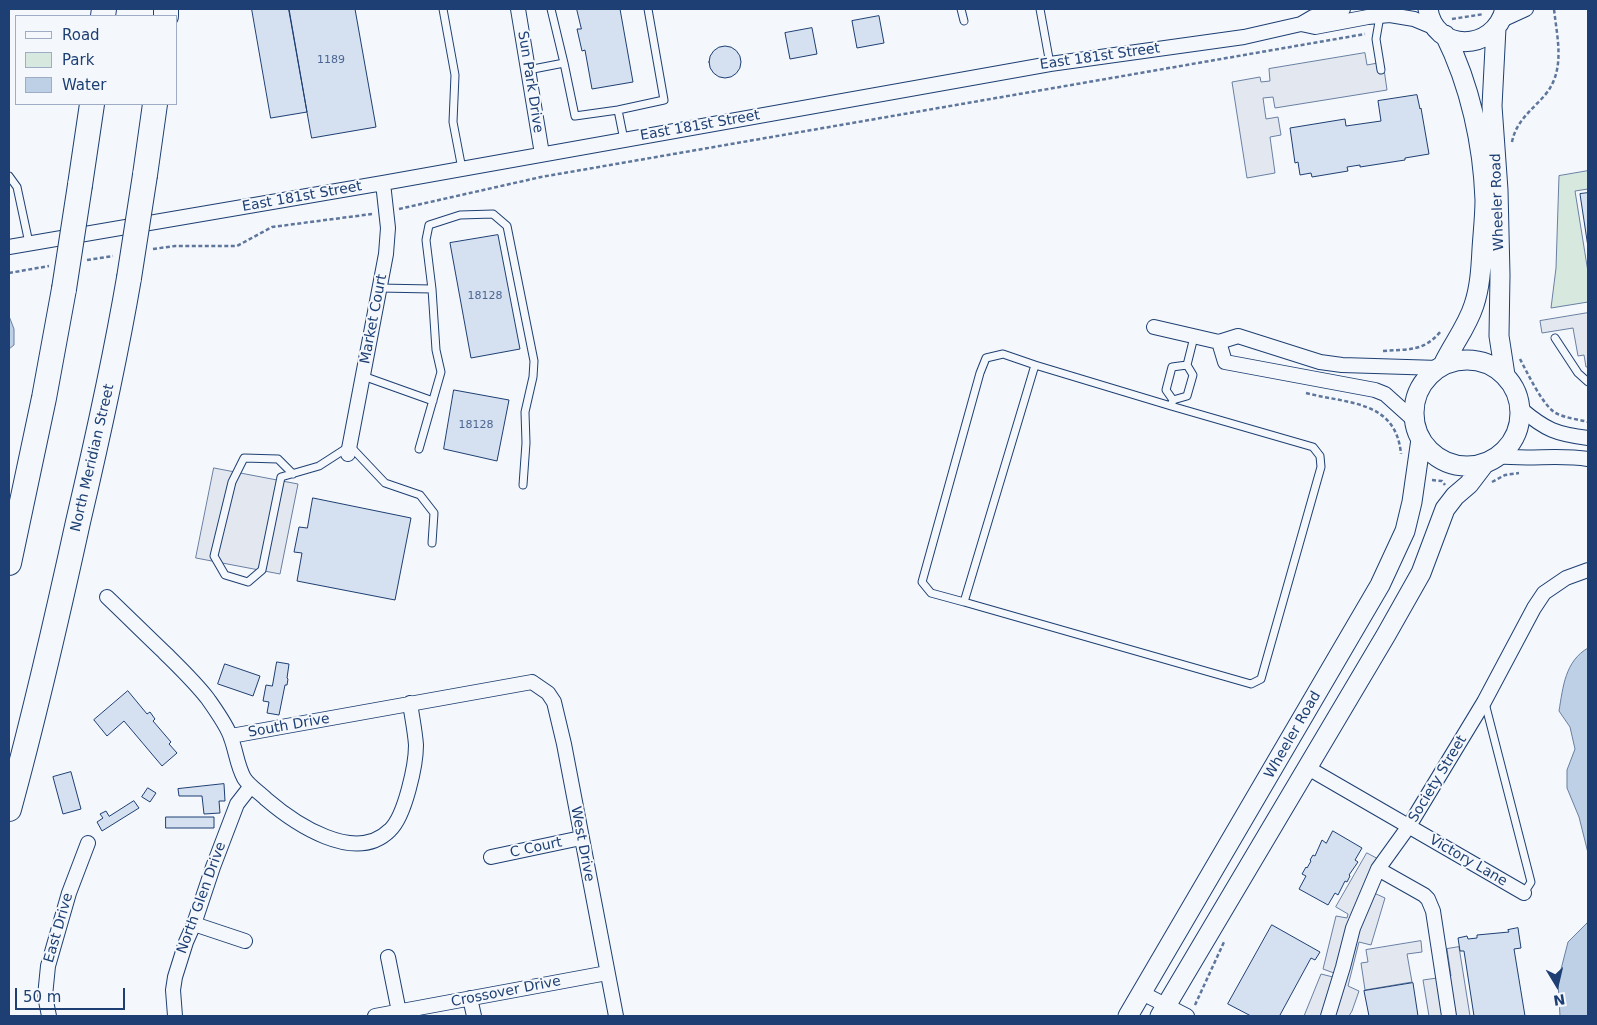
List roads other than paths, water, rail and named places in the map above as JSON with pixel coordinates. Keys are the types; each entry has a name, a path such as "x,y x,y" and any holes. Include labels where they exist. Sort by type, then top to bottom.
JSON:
{"highway":[{"path":"9,563 38,427 64,289 92,105"},
{"name":"North Meridian Street","path":"9,809 43,675 97,444 129,278 154,105"}],"street":[{"name":"Sun Park Drive","path":"518,9 542,154"},
{"name":"East 181st Street","path":"9,247 383,183 1050,64 1244,37 1301,24 1313,17 1343,9"},
{"path":"1436,24 1453,40 1472,42 1490,35 1502,17 1526,9"},
{"name":"East 181st Street","path":"1301,24 1316,27 1368,17 1390,15 1436,24"},
{"name":"Wheeler Road","path":"1502,17 1492,106 1498,190 1499,336 1505,375"},
{"name":"Wheeler Road","path":"1436,24 1456,58 1472,107 1482,167 1485,201 1480,279 1475,303 1465,328 1453,344 1441,367"},
{"name":"Market Court","path":"349,450 386,254 388,228 383,183"},
{"path":"1154,327 1219,342 1238,336 1320,362 1342,365 1441,367"},
{"path":"1219,342 1225,362 1375,390 1385,394 1414,421"},
{"path":"1492,460 1510,445 1519,428 1521,409 1516,391 1505,375 1490,364 1481,361 1462,360 1441,367 1428,377 1418,393 1414,412 1414,421 1421,439 1433,454 1450,463 1468,466 1492,460 1562,456 1588,459"},
{"path":"1521,409 1538,424 1554,432 1588,438"},
{"name":"Wheeler Road","path":"1128,1016 1380,585 1404,531 1412,502 1421,439"},
{"name":"Wheeler Road","path":"1163,1011 1308,768 1421,572 1445,509 1455,496 1492,460"},
{"name":"Society Street","path":"1328,1016 1353,928 1378,869 1409,826 1484,702 1534,608 1544,593 1566,578 1588,570"},
{"name":"South Drive","path":"107,597 190,678 208,700 231,736 532,682"},
{"name":"West Drive","path":"532,682 548,693 557,712 616,1016"},
{"path":"231,736 236,760 244,778 251,786 280,811 324,837 354,844 382,837 394,826 406,797 416,752 410,703"},
{"name":"Victory Lane","path":"1308,768 1524,893"},
{"name":"North Glen Drive","path":"175,1016 173,990 186,942 237,804 251,786"},
{"name":"C Court","path":"491,857 581,838"},
{"name":"East Drive","path":"49,1016 46,996 48,966 68,893 88,843"},
{"path":"1378,869 1428,899 1433,912 1449,1016"},
{"path":"194,924 245,941"},
{"path":"388,957 399,1012"},
{"name":"Crossover Drive","path":"375,1016 607,973"},
{"path":"1142,993 1163,1011 1187,1016"},
{"path":"470,998 474,1016"}],"lane":[{"path":"443,9 455,75 453,122 462,169"},
{"path":"551,9 574,116 618,110 664,100 648,9"},
{"path":"961,9 964,21"},
{"path":"1040,9 1050,64"},
{"path":"1380,16 1377,45 1381,70"},
{"path":"528,70 564,64"},
{"path":"618,110 624,140"},
{"path":"9,175 17,187 28,243"},
{"path":"420,449 441,372 436,350 432,289 426,240 429,225 460,216 493,214 507,226 534,361 533,377 525,412 526,443 523,485"},
{"path":"380,288 432,289"},
{"path":"1186,365 1194,337"},
{"path":"1555,338 1578,373 1588,382"},
{"path":"1003,354 1035,365 1172,403 1313,446 1320,456 1321,467 1261,679 1250,684 1241,682 931,593 922,582 980,373 986,358 1003,354"},
{"path":"964,602 1035,365"},
{"path":"1172,403 1166,390 1172,367 1186,365"},
{"path":"1172,403 1187,396 1193,375 1186,365"},
{"path":"363,376 433,401"},
{"path":"293,474 278,459 244,458 232,482 214,556 225,575 248,582 262,570 281,477 293,474 320,466 349,450 385,483 420,495 434,513 432,543"},
{"path":"1484,702 1531,882 1524,893"}],"water":[{"path":"9,316 14,329 14,345 9,349"},
{"path":"1588,648 1588,853 1579,817 1567,788 1567,770 1575,749 1570,727 1559,711 1566,675 1574,660"},
{"path":"1588,919 1588,1016 1560,1016 1558,981 1568,942 1587,923"}]}
